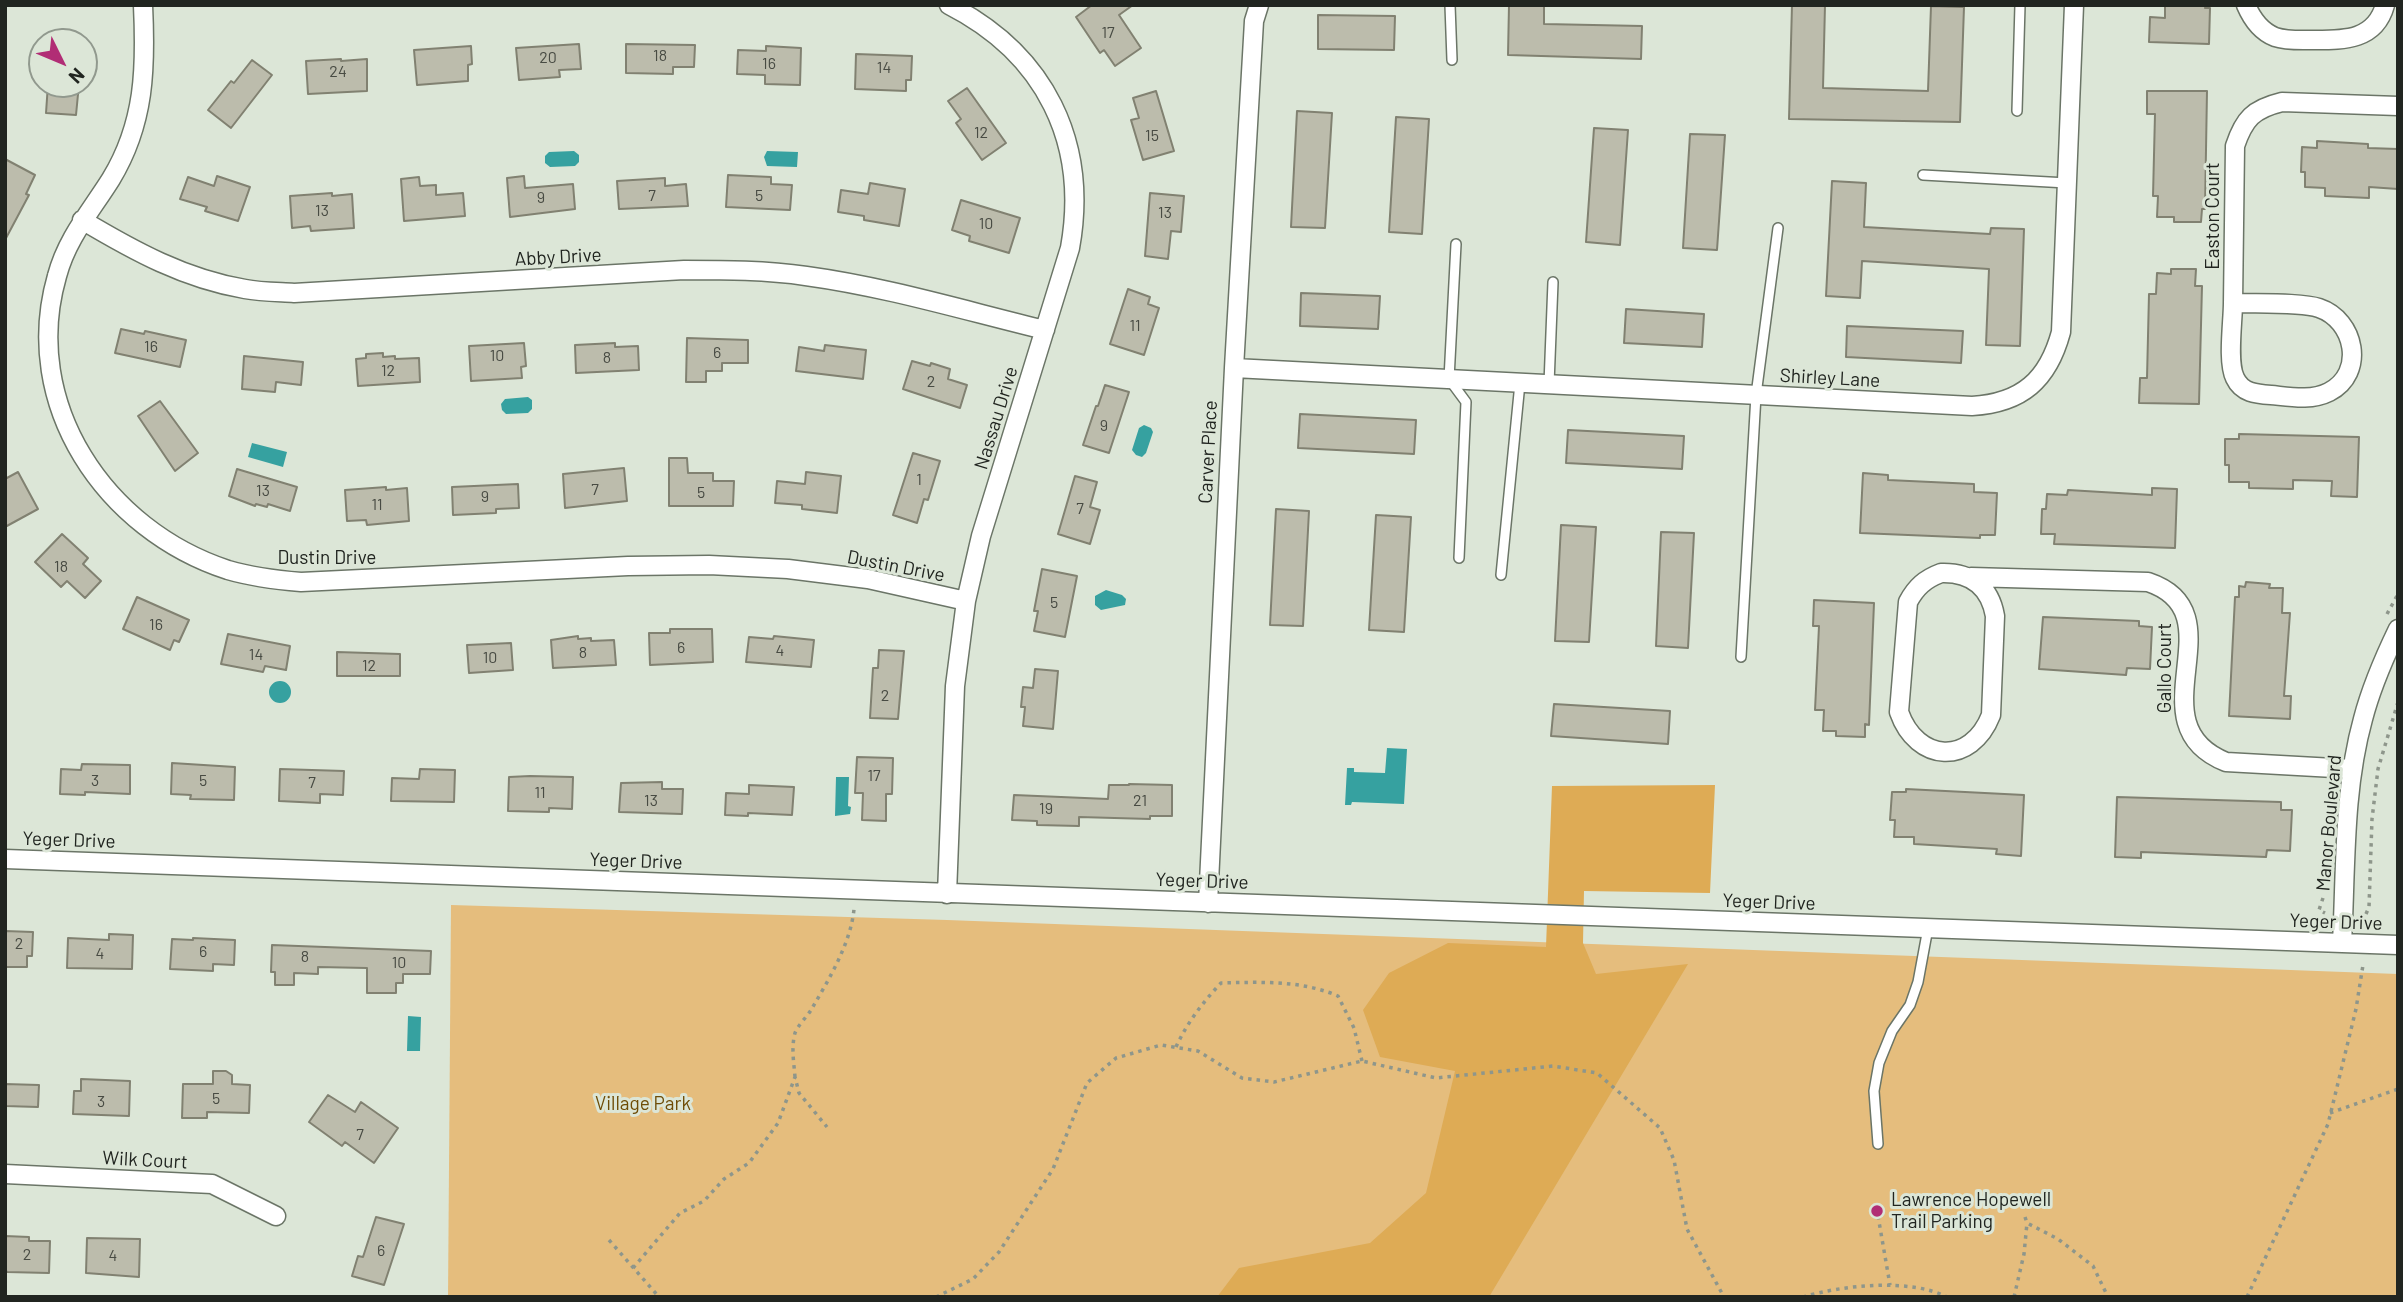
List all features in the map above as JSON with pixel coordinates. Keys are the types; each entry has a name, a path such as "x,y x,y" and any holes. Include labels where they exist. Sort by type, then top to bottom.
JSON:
{"street":[{"name":"Dustin Drive","path":"143,5 144,80 138,116 126,151 111,179 82,220 57,274 50,303 48,354 55,394 65,423 82,456 103,486 129,513 158,536 194,556 228,570 301,582 628,566 709,565 788,569 868,579 966,601"},
{"name":"Nassau Drive","path":"947,894 955,686 966,601 981,536 1070,248 1076,189 1070,152 1060,120 1045,90 1026,62 1002,38 949,5"},
{"name":"Carver Place","path":"1208,903 1234,368 1254,21 1259,5"},
{"name":"Shirley Lane","path":"1234,368 1972,406 1992,405 2013,398 2044,373 2054,355 2061,332 2074,5"},
{"path":"2246,5 2250,16 2261,29 2275,37 2288,40 2349,40 2375,24 2385,5"},
{"name":"Easton Court","path":"2233,303 2316,307 2331,313 2343,324 2350,338 2353,354 2343,380 2332,390 2306,398 2252,394 2241,387 2234,377 2232,366 2235,146 2241,127 2250,116 2265,106 2281,102 2398,106"},
{"name":"Abby Drive","path":"82,220 168,268 247,290 294,293 684,270 744,270 805,275 852,283 1045,330"},
{"name":"Gallo Court","path":"1971,577 1984,588 1993,602 1995,616 1991,715 1985,730 1974,742 1960,750 1945,752 1930,749 1915,741 1905,728 1899,712 1908,602 1914,590 1926,579 1956,573 1971,577 2148,582 2163,587 2176,597 2185,610 2189,625 2184,710 2187,728 2196,744 2209,756 2226,762 2352,769"},
{"name":"Manor Boulevard","path":"2342,943 2352,769 2362,719 2380,666 2398,629"},
{"name":"Yeger Drive","path":"5,859 2398,945"},
{"name":"Wilk Court","path":"5,1174 212,1184 276,1216"}],"lane":[{"path":"1450,5 1452,60"},
{"path":"2017,111 2020,5"},
{"path":"1923,175 2067,183"},
{"path":"1741,657 1756,395 1778,228"},
{"path":"1456,244 1449,379 1466,402 1459,558"},
{"path":"1549,384 1553,282"},
{"path":"1501,575 1520,383"},
{"path":"1878,1144 1874,1091 1879,1063 1892,1031 1910,1005 1918,982 1928,928"}],"path":[{"path":"2366,914 2369,907 2372,819 2378,769 2398,702"},
{"path":"827,1127 799,1093 793,1051 796,1031 810,1012 842,953 854,912 852,890"},
{"path":"2247,1297 2263,1257 2328,1124 2356,1009 2363,965"},
{"path":"1176,1048 1184,1030 1222,983 1289,983 1320,988 1339,996 1354,1028 1362,1061"},
{"path":"936,1297 973,1279 999,1252 1053,1169 1087,1083 1116,1059 1161,1045 1198,1051 1242,1078 1274,1082 1362,1061 1436,1078 1553,1066 1597,1073 1660,1128 1674,1160 1687,1229 1724,1297"},
{"path":"633,1268 680,1213 704,1201 724,1179 749,1163 778,1123 795,1077"},
{"path":"2330,1112 2398,1089"},
{"path":"1878,1216 1890,1286"},
{"path":"2014,1297 2024,1254 2027,1223 2025,1217"},
{"path":"2027,1223 2058,1239 2093,1266 2108,1297"},
{"path":"610,1240 659,1297"},
{"path":"1804,1297 1824,1291 1900,1285 1947,1297"}],"green space":[{"name":"Village Park","path":"451,905 947,920 2398,974 2398,1297 448,1297"}],"shaded area":[{"path":"1715,785 1710,893 1584,891 1583,943 1596,974 1688,964 1489,1297 1217,1297 1239,1268 1370,1243 1426,1193 1455,1071 1380,1057 1363,1010 1389,973 1448,943 1546,947 1552,786"}],"water":[{"path":"574,151 579,155 579,162 575,166 550,167 545,163 545,156 549,152"},
{"path":"767,151 798,152 797,167 767,166 764,157"},
{"path":"528,397 532,400 532,409 528,413 506,414 502,410 501,404 505,399"},
{"path":"1144,425 1153,432 1142,457 1132,450 1139,428"},
{"path":"252,443 287,452 283,467 248,457"},
{"path":"1106,590 1122,595 1126,599 1125,605 1101,610 1095,605 1095,596"},
{"path":"276,681 284,681 291,688 291,696 284,703 276,703 269,696 269,688"},
{"path":"1387,748 1407,749 1404,804 1352,802 1351,805 1345,805 1347,768 1354,768 1354,772 1385,773"},
{"path":"836,777 849,777 850,814 835,816"},
{"path":"408,1016 421,1017 420,1051 407,1051"}],"building":[{"path":"1092,5 1133,5 1119,15 1141,48 1115,66 1104,50 1100,53 1076,17"},
{"path":"1509,5 1544,5 1544,24 1642,26 1641,59 1508,55"},
{"path":"1792,5 1825,5 1823,88 1928,91 1931,6 1964,7 1960,122 1789,119"},
{"path":"2165,5 2206,5 2205,8 2210,8 2209,44 2149,42 2150,17 2165,18"},
{"path":"1318,15 1395,16 1394,50 1318,49"},
{"path":"579,44 581,69 559,70 560,77 519,80 516,48"},
{"path":"626,44 695,45 694,67 673,67 673,74 626,73"},
{"path":"471,46 472,64 468,65 468,81 417,85 414,50"},
{"path":"766,46 801,48 800,85 765,84 765,75 737,74 738,50 766,51"},
{"path":"856,54 912,56 911,80 906,80 906,91 855,89"},
{"path":"367,59 367,91 308,94 306,61"},
{"path":"252,60 272,75 231,128 208,110"},
{"path":"967,88 1006,143 982,160 956,123 961,119 948,101"},
{"path":"1156,91 1174,151 1143,160 1131,120 1139,118 1133,98"},
{"path":"2147,91 2207,91 2205,209 2202,209 2201,222 2174,222 2174,217 2157,217 2158,196 2153,196 2155,114 2147,114"},
{"path":"47,98 78,98 76,115 46,113"},
{"path":"1297,111 1332,113 1325,228 1291,227"},
{"path":"1396,117 1429,119 1422,234 1389,232"},
{"path":"1594,128 1628,130 1620,245 1586,242"},
{"path":"1690,134 1725,135 1717,250 1683,248"},
{"path":"2317,141 2398,149 2398,189 2369,187 2369,198 2325,196 2325,188 2305,187 2305,172 2301,172 2302,147 2317,148"},
{"path":"5,159 35,175 26,194 29,195 5,240"},
{"path":"728,175 771,177 771,184 792,185 790,210 726,207"},
{"path":"217,176 250,187 238,221 205,211 207,207 180,199 188,177 214,186"},
{"path":"524,176 525,188 573,184 575,209 510,217 507,178"},
{"path":"419,177 420,186 436,185 436,195 463,193 465,216 404,221 401,179"},
{"path":"665,178 665,186 686,184 688,206 619,209 617,181"},
{"path":"1832,181 1866,183 1864,227 1990,234 1991,228 2024,229 2020,346 1986,345 1989,269 1862,261 1860,298 1826,296"},
{"path":"870,183 905,189 899,226 838,212 841,190 868,194"},
{"path":"332,193 332,196 352,194 354,228 311,231 310,226 292,228 290,196"},
{"path":"1150,193 1184,196 1181,232 1171,231 1168,259 1145,256"},
{"path":"961,200 1020,218 1009,253 969,241 970,236 952,230"},
{"path":"2171,269 2196,269 2195,286 2202,286 2199,404 2139,403 2140,378 2147,378 2149,294 2156,294 2157,273 2171,274"},
{"path":"1128,289 1150,297 1148,304 1159,308 1144,355 1110,344"},
{"path":"1301,293 1380,296 1378,329 1300,326"},
{"path":"1626,309 1704,314 1702,347 1624,343"},
{"path":"1847,326 1963,331 1961,363 1846,357"},
{"path":"121,329 186,340 180,367 115,353"},
{"path":"687,338 748,340 748,363 722,363 722,371 706,371 706,382 686,382"},
{"path":"524,343 526,366 521,367 522,378 471,381 469,346"},
{"path":"615,343 615,347 638,346 639,370 576,373 575,345"},
{"path":"825,345 866,350 863,379 796,371 799,347 824,351"},
{"path":"383,353 383,357 395,356 395,359 419,358 420,382 358,386 356,359 366,358 366,354"},
{"path":"244,356 303,362 301,385 276,382 275,392 242,389"},
{"path":"912,361 950,369 948,379 967,385 960,408 903,389"},
{"path":"1105,385 1129,392 1109,453 1083,445"},
{"path":"160,401 198,453 175,471 138,416"},
{"path":"1300,414 1416,420 1414,454 1298,448"},
{"path":"1568,430 1684,436 1682,469 1566,463"},
{"path":"2239,434 2359,437 2357,497 2331,496 2332,481 2293,480 2293,489 2249,488 2249,482 2229,482 2229,465 2225,465 2225,439 2239,439"},
{"path":"913,453 940,461 928,500 924,499 917,523 893,515"},
{"path":"669,458 687,458 688,473 713,473 713,481 734,481 733,506 669,506"},
{"path":"624,468 627,501 565,508 563,474"},
{"path":"237,469 297,487 290,511 268,504 267,507 255,506 229,496"},
{"path":"18,472 38,509 5,527 5,479"},
{"path":"806,472 841,476 837,513 802,509 802,505 775,503 777,481 805,484"},
{"path":"1863,473 1888,475 1888,480 1974,484 1974,492 1997,493 1995,535 1980,535 1980,538 1860,533"},
{"path":"1075,476 1097,482 1090,507 1100,510 1090,544 1058,534"},
{"path":"518,484 519,508 496,509 496,513 453,515 452,487"},
{"path":"386,487 386,490 407,488 409,521 367,525 366,520 347,521 345,490"},
{"path":"2152,488 2177,489 2175,548 2054,544 2055,534 2041,534 2042,509 2046,509 2047,494 2067,495 2068,490 2152,495"},
{"path":"1276,509 1309,511 1303,626 1270,625"},
{"path":"1376,515 1411,517 1404,632 1369,630"},
{"path":"1561,525 1596,527 1589,642 1555,641"},
{"path":"1661,532 1694,533 1688,648 1656,646"},
{"path":"62,534 88,558 83,564 101,581 85,598 67,581 61,587 35,562"},
{"path":"1042,569 1077,576 1065,637 1034,631 1038,611 1034,611"},
{"path":"2246,582 2270,584 2269,588 2283,588 2282,613 2290,613 2284,696 2291,696 2290,719 2229,716 2235,597 2239,597 2239,586 2245,587"},
{"path":"137,597 189,620 179,642 174,640 170,650 123,629"},
{"path":"1814,600 1874,603 1869,725 1865,724 1865,737 1836,736 1836,731 1823,731 1824,710 1815,710 1819,626 1813,626"},
{"path":"2043,617 2139,621 2139,626 2152,627 2150,669 2127,668 2126,675 2039,669"},
{"path":"670,629 712,629 713,662 650,665 649,633 670,633"},
{"path":"228,634 290,646 286,670 265,666 263,672 221,664"},
{"path":"578,636 578,639 591,638 591,641 614,640 616,665 553,668 551,640"},
{"path":"774,636 814,640 811,667 746,662 749,637 773,639"},
{"path":"511,643 513,670 469,673 467,645"},
{"path":"879,650 904,651 898,719 870,718 873,668 878,668"},
{"path":"337,652 400,654 400,676 337,676"},
{"path":"1035,669 1058,671 1053,729 1023,726 1023,687 1033,688"},
{"path":"1554,704 1670,711 1668,744 1551,736"},
{"path":"857,757 893,758 892,794 886,794 886,821 862,820 863,793 855,793"},
{"path":"172,763 235,767 234,800 190,799 191,795 171,794"},
{"path":"82,764 130,765 130,794 60,794 61,769 81,770"},
{"path":"280,769 344,771 343,795 320,794 320,803 279,801"},
{"path":"420,769 455,770 454,802 391,801 392,778 419,779"},
{"path":"509,777 573,777 572,809 549,808 549,812 508,811"},
{"path":"662,782 662,789 683,789 682,814 619,812 621,783"},
{"path":"749,785 794,787 792,815 725,815 726,793 749,794"},
{"path":"1109,785 1172,785 1172,816 1150,816 1150,819 1079,817 1079,826 1037,825 1037,821 1012,820 1014,795 1108,799"},
{"path":"1906,789 2024,795 2021,856 1996,854 1997,849 1914,844 1914,837 1894,837 1895,820 1890,820 1892,792 1906,792"},
{"path":"2117,797 2281,802 2281,810 2292,810 2290,851 2267,850 2266,857 2141,852 2141,858 2115,857"},
{"path":"5,931 33,932 32,956 27,956 27,967 5,967"},
{"path":"109,934 133,935 132,969 67,968 68,938 109,940"},
{"path":"172,939 235,940 234,965 213,964 213,971 170,969"},
{"path":"272,945 431,951 430,974 403,974 403,983 396,983 396,993 367,993 367,968 318,967 318,974 294,973 294,985 275,985 275,972 271,972"},
{"path":"213,1071 226,1071 232,1075 232,1084 250,1085 249,1113 207,1112 207,1118 182,1118 183,1084 213,1084"},
{"path":"81,1079 130,1081 129,1116 73,1114 74,1091 81,1091"},
{"path":"5,1084 39,1085 38,1107 5,1106"},
{"path":"328,1095 355,1112 361,1102 398,1128 374,1163 345,1142 342,1146 309,1122"},
{"path":"376,1217 404,1224 384,1285 352,1276 358,1256 363,1257"},
{"path":"5,1236 29,1237 29,1241 50,1241 49,1273 7,1272"},
{"path":"87,1238 140,1239 139,1277 86,1273"}],"place":[{"name":"Lawrence Hopewell Trail Parking","path":"1877,1211"}]}
